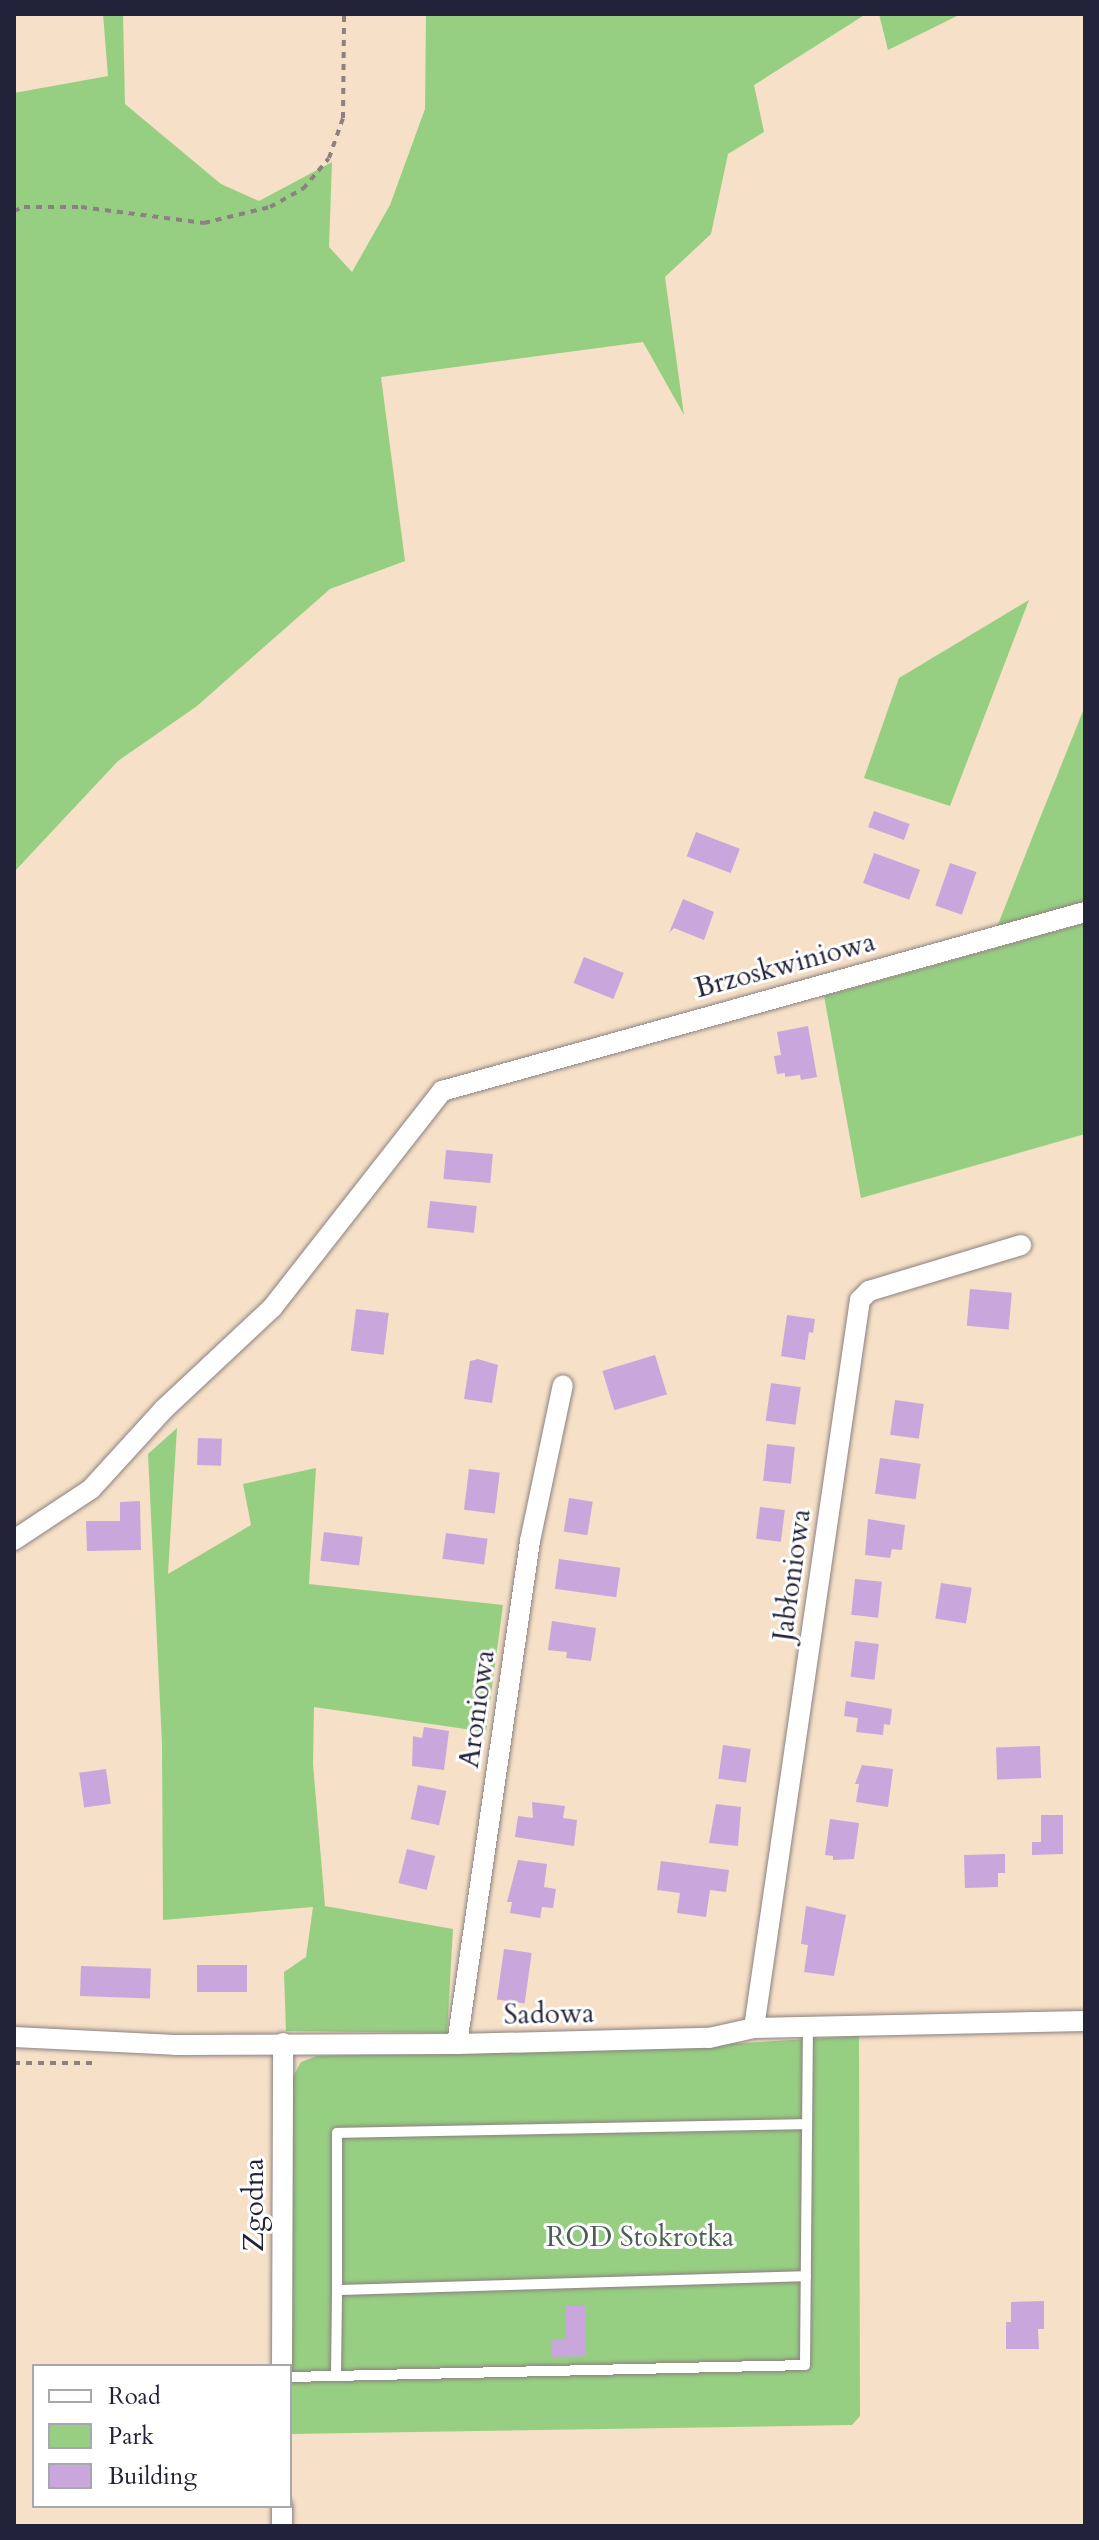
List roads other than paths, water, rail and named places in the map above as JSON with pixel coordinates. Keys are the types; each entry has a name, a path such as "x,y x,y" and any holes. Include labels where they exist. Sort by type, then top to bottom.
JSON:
{"street":[{"name":"Brzoskwiniowa","path":"14,1540 91,1489 164,1409 272,1308 442,1091 756,1001 1085,912"},
{"name":"Jabłoniowa","path":"754,2028 860,1300 869,1291 1021,1245"},
{"name":"Aroniowa","path":"457,2044 530,1541 563,1385"},
{"name":"Sadowa","path":"14,2037 175,2045 457,2044 709,2038 754,2028 1085,2021"},
{"name":"Zgodna","path":"282,2364 283,2043"}],"lane":[{"path":"292,2377 805,2365 808,2027"},
{"path":"336,2375 337,2133 807,2124"},
{"path":"337,2290 806,2276"}],"park label":[{"name":"ROD Stokrotka","path":"640,2237"}]}
